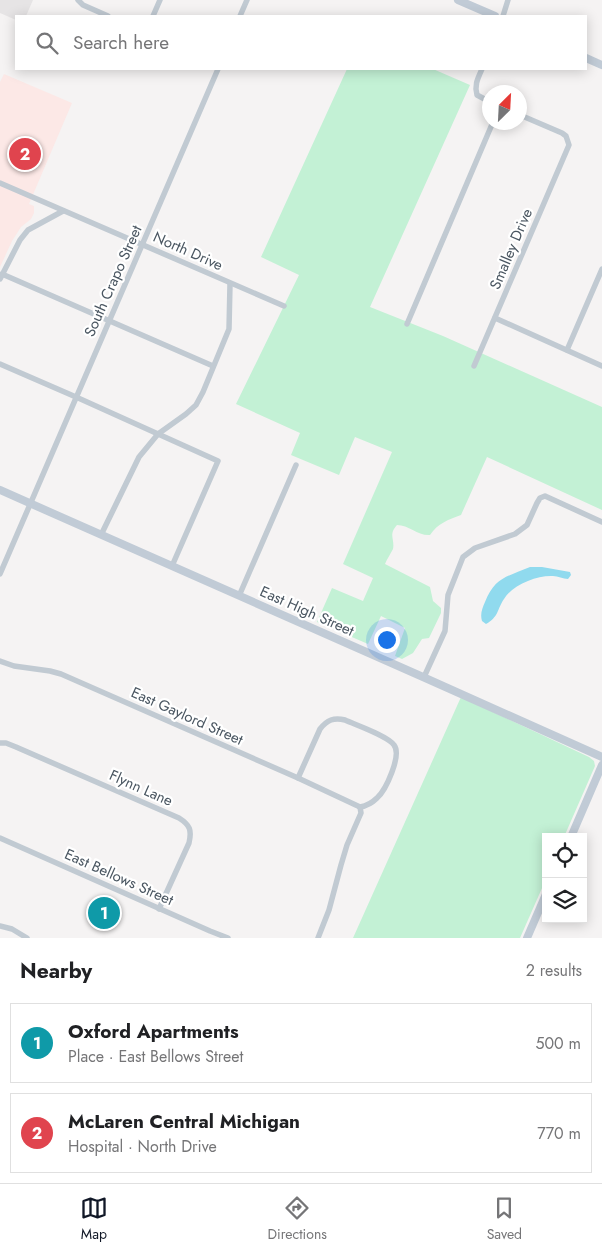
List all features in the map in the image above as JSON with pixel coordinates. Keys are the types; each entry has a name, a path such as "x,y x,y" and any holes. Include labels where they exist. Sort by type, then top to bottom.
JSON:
{"street":[{"path":"78,0 83,5 106,15"},
{"path":"153,15 160,0"},
{"path":"240,15 247,0"},
{"path":"458,0 493,15"},
{"path":"503,15 508,0"},
{"path":"587,58 602,65"},
{"name":"South Crapo Street","path":"0,574 218,70"},
{"path":"482,70 475,84 475,90 476,95 482,98"},
{"name":"Smalley Drive","path":"474,366 569,145 566,136 562,133 527,118"},
{"path":"407,324 490,130"},
{"name":"North Drive","path":"0,183 284,306"},
{"path":"63,211 28,230 20,240 1,276 109,320 213,366"},
{"path":"567,350 600,278 602,269"},
{"path":"101,535 138,457 158,434 186,414 196,404 203,392 229,329 230,284"},
{"path":"495,318 602,366"},
{"path":"0,364 218,461 172,566"},
{"path":"239,596 296,465"},
{"name":"East High Street","path":"0,490 602,757"},
{"path":"424,677 445,631 448,595 463,557 475,548 515,534 527,526 540,498 545,496 602,522"},
{"name":"East Gaylord Street","path":"0,661 14,666 62,674 360,807"},
{"path":"298,778 320,729 331,720 339,718 388,739 395,745 397,750 392,771 382,793 367,806 360,807 361,813 347,845 329,910 318,938"},
{"name":"Flynn Lane","path":"0,743 6,743 24,750 185,822 190,829 189,843 159,909"},
{"path":"573,833 602,765"},
{"name":"East Bellows Street","path":"0,838 210,932 228,938"},
{"path":"527,938 542,903"},
{"path":"0,926 12,929 27,938"}],"shaded area":[{"path":"0,0 33,0 26,15 15,15 15,20 0,13"},
{"path":"4,74 72,103 29,204 34,206 34,213 31,219 21,227 12,241 0,267 0,82"}],"green space":[{"path":"347,70 435,70 470,85 370,307 443,336 602,407 602,510 487,457 461,515 440,525 430,535 421,534 401,525 397,525 394,528 392,534 393,549 385,564 430,587 433,601 441,608 441,613 429,638 422,639 413,653 402,659 395,656 405,628 381,616 368,644 317,622 332,588 363,601 373,578 343,564 392,452 355,437 339,475 291,455 300,433 236,404 299,275 261,257"},
{"path":"461,697 594,761 595,766 566,833 542,833 542,888 520,938 353,938"}],"water":[{"path":"530,567 570,572 571,575 568,579 553,576 540,577 519,585 508,594 493,619 486,624 482,621 482,609 493,587 508,576"}],"place":[{"name":"McLaren Central Michigan","path":"25,154"},
{"name":"Oxford Apartments","path":"104,913"}]}
